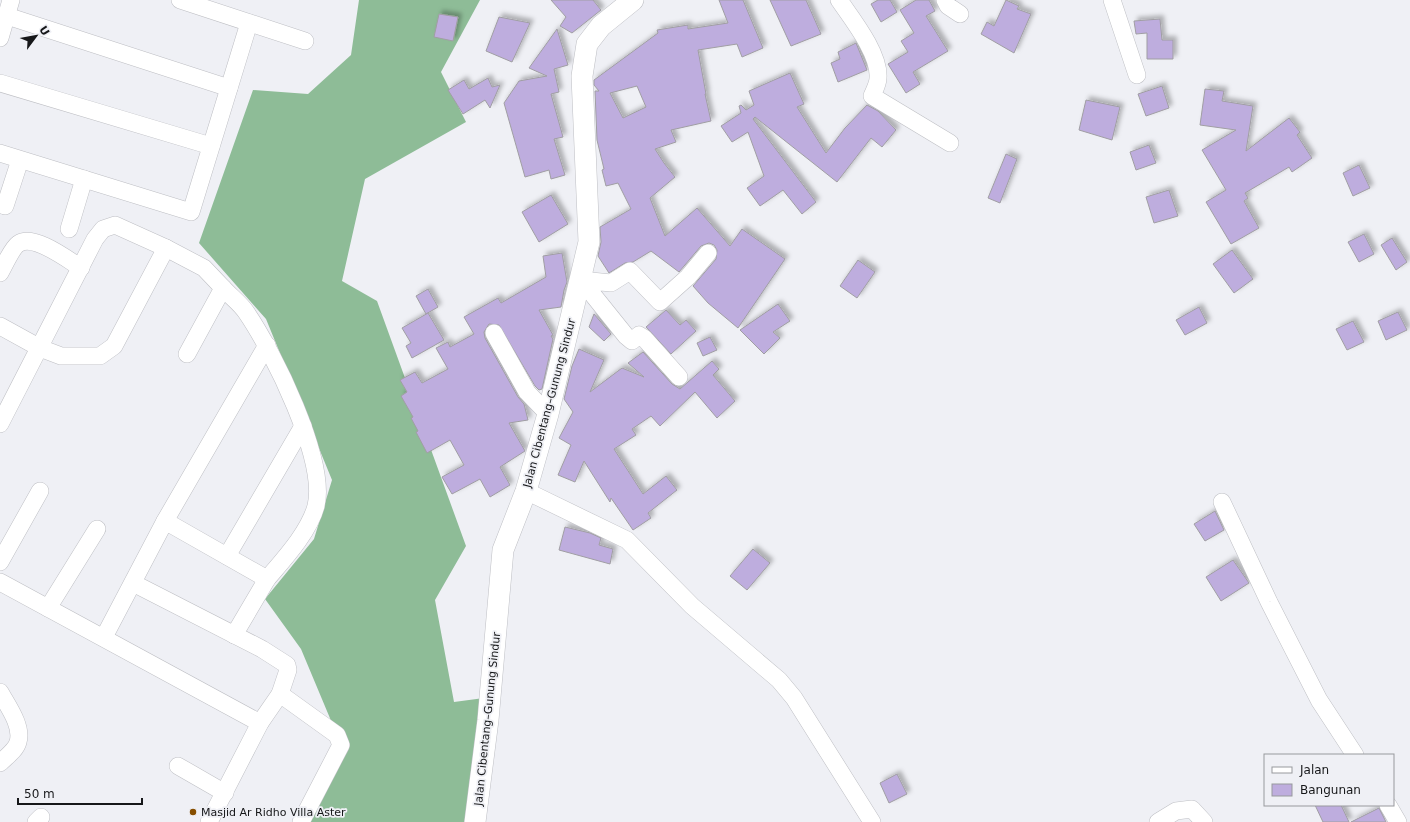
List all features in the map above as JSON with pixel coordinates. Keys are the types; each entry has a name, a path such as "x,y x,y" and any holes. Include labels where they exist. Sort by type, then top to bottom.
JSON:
{"street":[{"path":"0,38 11,0"},
{"path":"180,0 305,41"},
{"name":"Jalan Cibentang–Gunung Sindur","path":"476,822 488,720 503,550 526,490 548,414 589,242 582,76 587,44 601,26 633,0"},
{"path":"839,0 856,24 875,59 878,78 872,96 950,143"},
{"path":"944,0 948,6 960,14"},
{"path":"1112,0 1137,75"},
{"path":"7,16 229,88"},
{"path":"0,154 191,212 248,23"},
{"path":"0,83 211,146"},
{"path":"5,206 20,160"},
{"path":"69,229 84,179"},
{"path":"0,424 4,405 40,348 95,239 103,229 115,225 166,248 204,268 245,311 267,346 311,447 317,479 316,506 300,538 267,579 234,635"},
{"path":"0,273 17,244 26,241 35,241 81,268"},
{"path":"0,326 40,348 61,356 100,356 114,346 166,248"},
{"path":"581,280 611,283 630,271 660,302 688,277 708,253"},
{"path":"581,280 626,336 632,341 639,335 644,338 679,377"},
{"path":"187,354 223,288"},
{"path":"494,333 527,392 548,414"},
{"path":"104,637 165,521 267,346"},
{"path":"228,556 303,426"},
{"path":"526,490 627,540 692,606 779,680 794,698 872,822"},
{"path":"0,562 40,491"},
{"path":"1222,502 1269,602 1319,700 1354,754"},
{"path":"165,521 267,579"},
{"path":"48,608 97,529"},
{"path":"0,582 104,637 260,723"},
{"path":"133,583 262,649 286,665 288,670 280,694 260,723 209,822"},
{"path":"0,692 18,727 19,741 14,750 0,763"},
{"path":"280,694 337,735 341,745 301,822"},
{"path":"178,766 225,792"},
{"path":"1389,806 1398,822"},
{"path":"1158,822 1176,811 1192,809 1204,822"}],"green space":[{"path":"359,0 480,0 441,72 466,122 365,179 342,281 377,301 466,546 435,600 454,702 484,698 470,822 297,822 337,735 301,649 265,599 314,539 332,480 266,319 199,243 253,90 308,94 351,55"}],"building":[{"path":"551,0 593,0 601,10 572,33 560,26 566,17"},
{"path":"719,0 743,0 763,48 742,57 737,44 698,50 711,121 671,130 676,142 655,149 675,177 650,198 665,236 697,208 730,246 742,229 785,259 738,328 708,303 693,286 716,259 717,250 714,245 709,243 701,246 679,272 651,251 633,262 625,263 609,273 598,256 601,242 600,227 631,209 618,183 606,186 602,170 604,169 597,140 595,91 599,91 594,85 594,80 658,33 657,30 688,25 688,29 728,23","holes":["637,86 646,107 623,118 610,93"]},
{"path":"770,0 806,0 821,34 791,46"},
{"path":"878,0 890,0 897,12 881,22 871,4"},
{"path":"916,0 929,0 935,11 926,16 948,51 913,72 920,84 906,93 888,64 908,52 901,41 914,33 900,10"},
{"path":"1006,0 1019,6 1017,9 1031,14 1014,53 981,34 987,22 994,26"},
{"path":"439,14 458,17 453,41 434,37"},
{"path":"499,17 530,23 512,62 486,51"},
{"path":"1160,19 1162,40 1173,40 1173,59 1147,59 1147,33 1136,34 1134,21"},
{"path":"557,29 568,65 554,69 559,92 551,94 563,137 554,139 565,175 551,179 549,170 525,177 504,103 519,81 547,76 529,68"},
{"path":"856,43 867,70 838,82 831,63 840,59 838,52"},
{"path":"790,73 804,104 797,107 826,153 845,128 867,105 878,111 896,130 882,147 871,138 837,182 755,117 753,119 816,202 802,214 783,190 760,206 747,188 764,176 748,132 732,142 721,126 741,113 739,106 741,105 746,110 754,105 749,91"},
{"path":"488,78 492,87 500,85 490,108 485,100 463,114 448,90 464,80 469,89"},
{"path":"1162,86 1169,108 1146,116 1138,94"},
{"path":"1205,89 1224,91 1222,101 1253,106 1246,151 1289,118 1300,132 1297,135 1312,158 1292,172 1289,167 1245,193 1248,198 1244,201 1259,228 1231,244 1206,202 1226,190 1202,150 1236,130 1200,125"},
{"path":"1086,100 1120,107 1112,140 1079,130"},
{"path":"1149,145 1156,163 1136,170 1130,152"},
{"path":"1006,154 1017,159 1000,203 988,198"},
{"path":"1359,165 1370,188 1353,196 1343,173"},
{"path":"1169,190 1178,216 1154,223 1146,197"},
{"path":"551,195 568,224 539,242 522,212"},
{"path":"1364,234 1374,254 1359,262 1348,242"},
{"path":"1392,238 1407,262 1396,270 1381,245"},
{"path":"1232,250 1253,279 1234,293 1213,264"},
{"path":"562,253 567,282 561,307 539,310 553,335 551,336 553,339 542,389 539,390 535,386 499,325 489,324 484,332 485,338 518,397 524,404 528,420 509,423 525,451 500,467 510,485 490,497 480,479 452,494 442,477 464,465 450,440 427,453 416,432 418,431 411,418 413,417 401,396 407,392 400,380 415,372 422,383 448,369 436,348 448,342 450,347 474,334 464,317 498,298 501,303 546,277 543,256"},
{"path":"858,260 875,272 857,298 840,286"},
{"path":"428,289 438,307 426,314 416,296"},
{"path":"778,304 790,321 773,332 780,338 764,354 740,330"},
{"path":"1199,307 1207,323 1185,335 1176,320"},
{"path":"666,310 680,325 686,320 696,331 671,354 646,327"},
{"path":"1398,312 1407,330 1386,340 1378,321"},
{"path":"428,313 444,340 412,358 406,346 411,343 402,328"},
{"path":"594,314 611,334 604,341 589,327"},
{"path":"1353,321 1364,342 1347,350 1336,329"},
{"path":"710,337 717,350 703,356 697,343"},
{"path":"579,349 604,360 590,392 622,368 644,377 628,363 643,352 672,384 680,389 712,361 719,369 713,375 735,401 717,418 695,392 660,426 651,416 632,429 636,435 614,449 643,494 666,476 677,490 648,513 651,518 633,530 611,498 610,502 584,461 575,482 558,475 571,445 559,438 573,412 564,399 572,366"},
{"path":"1215,511 1224,530 1205,541 1194,524"},
{"path":"565,527 590,533 601,538 599,545 613,549 610,564 559,550"},
{"path":"753,549 770,563 747,590 730,576"},
{"path":"1233,560 1249,583 1221,601 1206,577"},
{"path":"897,774 907,794 889,803 880,783"},
{"path":"1315,806 1341,806 1349,822 1323,822"},
{"path":"1379,808 1386,822 1351,822"}],"place":[{"name":"Masjid Ar Ridho Villa Aster","path":"193,812"}]}
